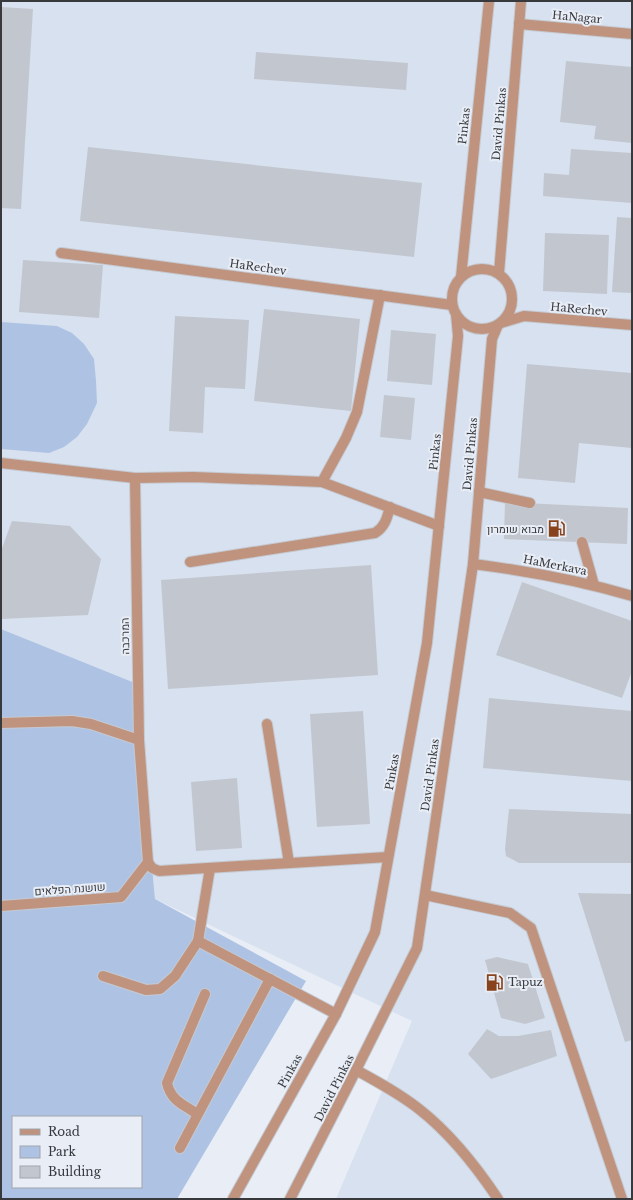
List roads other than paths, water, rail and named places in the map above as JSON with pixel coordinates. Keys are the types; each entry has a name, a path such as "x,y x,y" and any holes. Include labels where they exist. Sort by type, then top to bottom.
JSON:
{"street":[{"name":"Pinkas","path":"461,277 489,1"},
{"name":"David Pinkas","path":"499,273 521,1"},
{"name":"HaNagar","path":"519,24 632,34"},
{"name":"HaRechev","path":"61,253 380,295 454,310"},
{"path":"479,269 489,269 499,273 505,278 511,287 513,304 510,312 500,324 490,329 481,330 462,322 454,310 452,295 455,285 461,277 469,271 479,269"},
{"path":"322,482 346,438 357,412 380,295"},
{"name":"Pinkas","path":"233,1199 336,1014 375,932 427,643 458,336 454,310"},
{"name":"HaRechev","path":"500,324 524,316 632,325"},
{"name":"David Pinkas","path":"290,1199 417,948 473,564 492,339 500,324"},
{"path":"1,463 135,478 193,477 322,482 439,526"},
{"name":"המרכבה","path":"135,478 139,740 148,862"},
{"path":"479,492 530,504"},
{"path":"190,562 375,533 381,530 384,525 390,507"},
{"path":"582,542 594,585"},
{"name":"HaMerkava","path":"473,564 528,571 594,585 632,596"},
{"path":"1,723 72,721 91,724 139,740"},
{"path":"267,724 289,863"},
{"path":"148,862 152,868 159,871 388,857"},
{"name":"שושנת הפלאים","path":"1,906 121,897 148,862"},
{"path":"103,976 146,990 160,989 175,976 198,941 210,868"},
{"path":"425,895 510,913 531,928 622,1199"},
{"path":"198,941 336,1014"},
{"path":"180,1148 270,978"},
{"path":"198,1114 173,1098 169,1092 167,1083 206,994"},
{"path":"356,1070 402,1096 438,1125 470,1159 498,1199"}],"place":[{"name":"מבוא שומרון","path":"557,529"},
{"name":"Tapuz","path":"495,982"}]}
